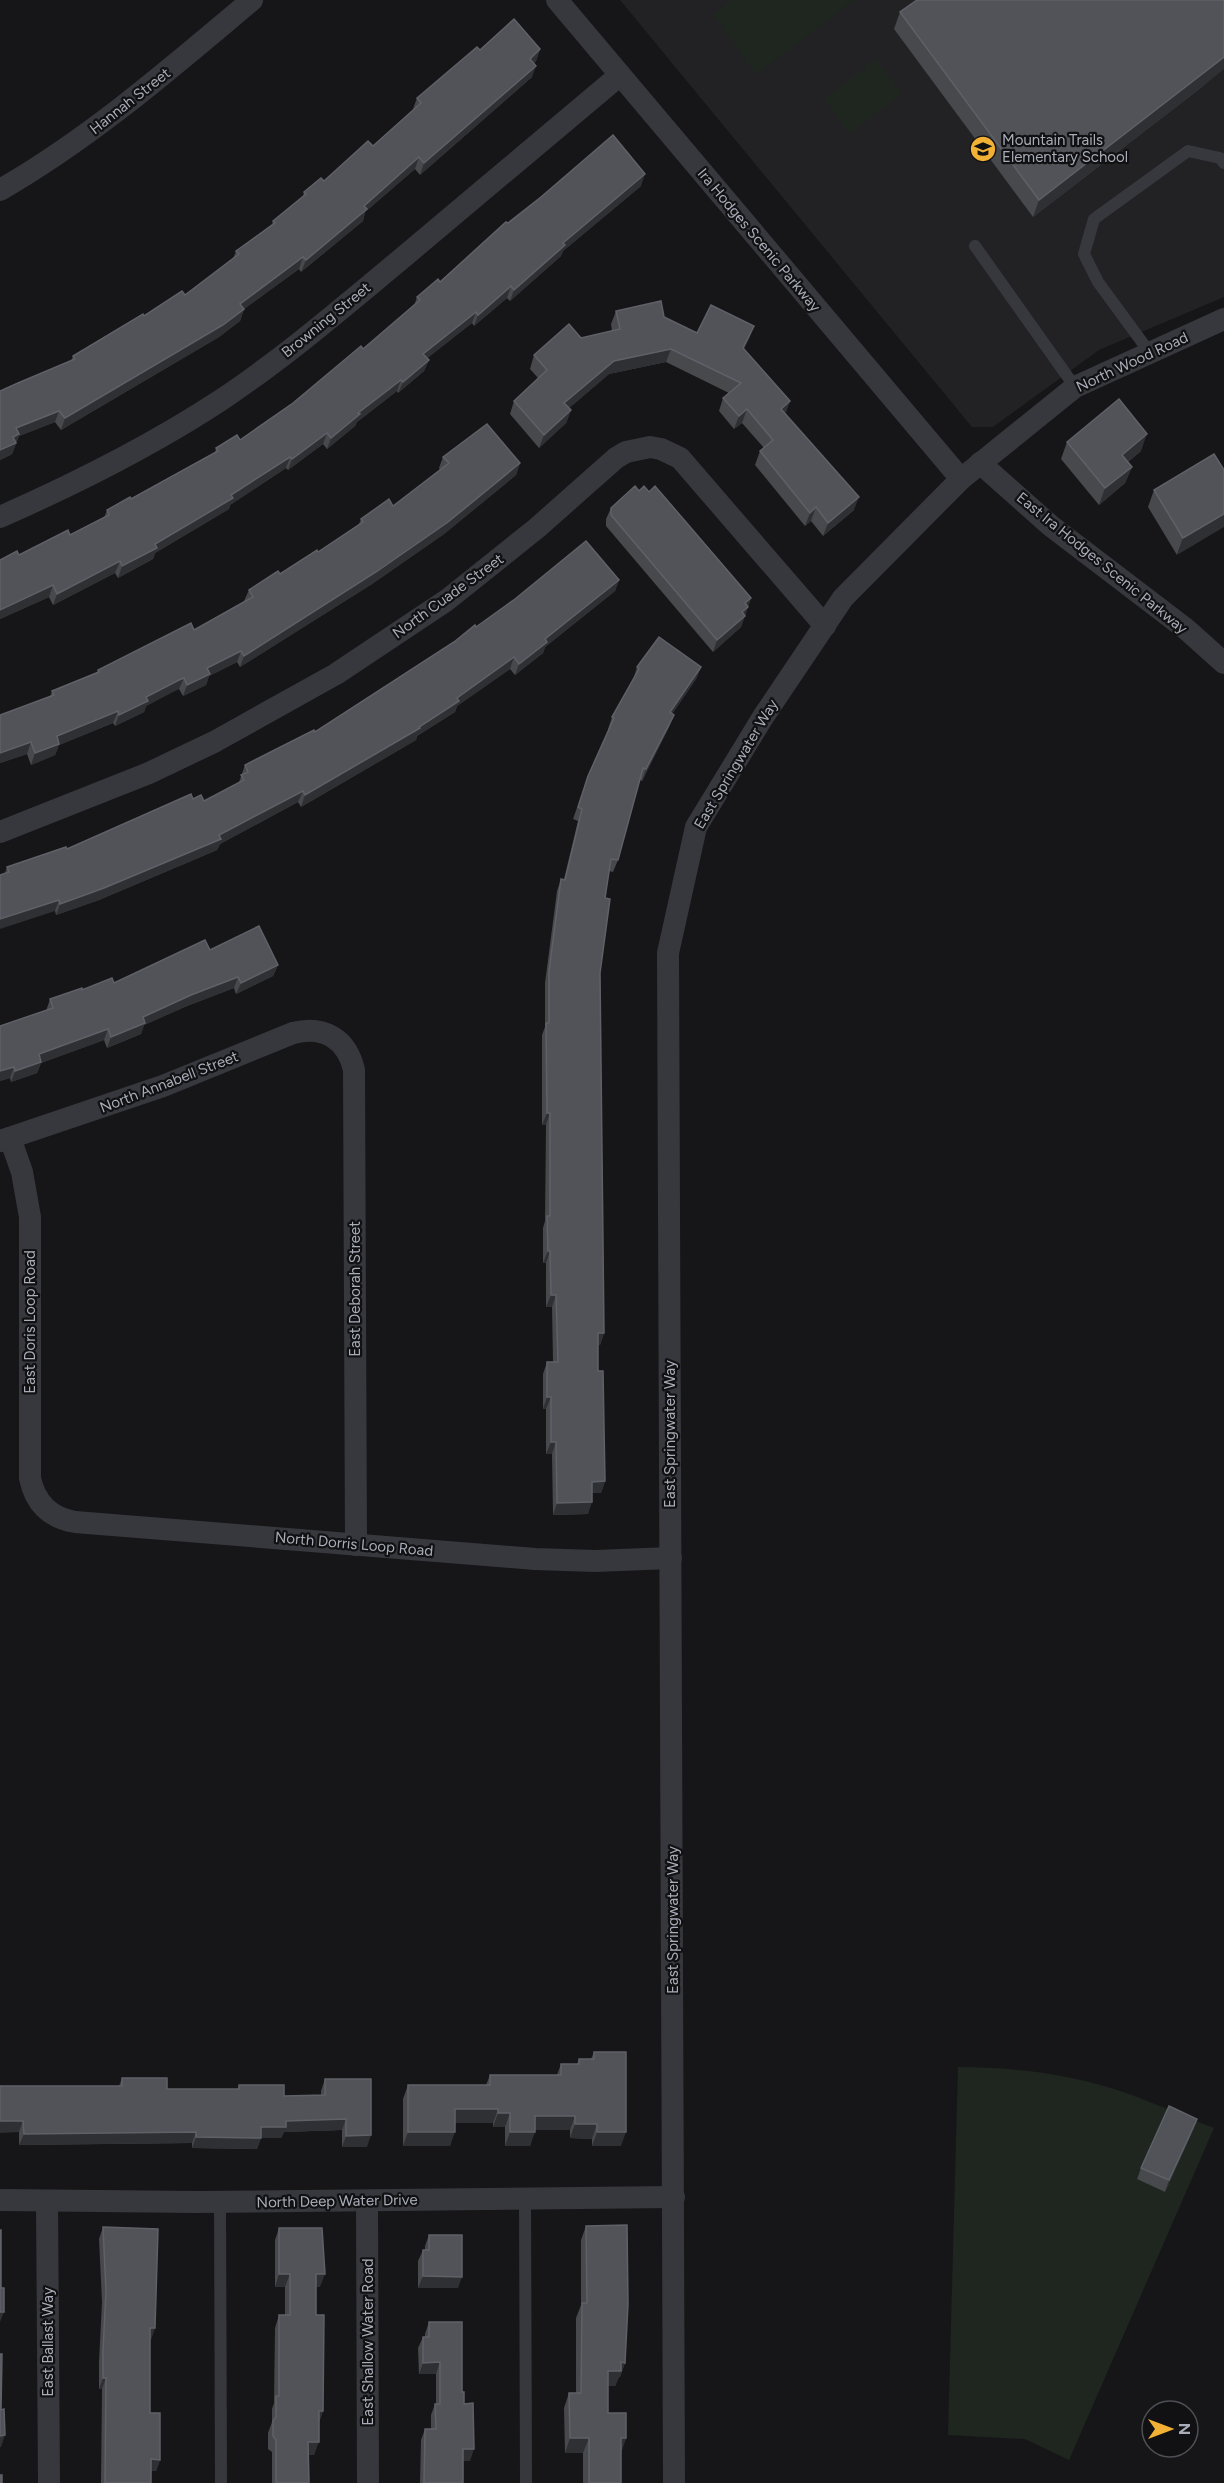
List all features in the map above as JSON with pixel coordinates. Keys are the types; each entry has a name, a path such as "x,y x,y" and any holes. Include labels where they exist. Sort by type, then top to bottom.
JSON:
{"street":[{"name":"Hannah Street","path":"0,190 112,117 252,0"},
{"name":"Ira Hodges Scenic Parkway","path":"557,0 961,479"},
{"name":"Browning Street","path":"0,517 92,475 137,451 206,409 262,371 336,313 620,75"},
{"name":"North Wood Road","path":"961,479 1075,387 1224,318"},
{"name":"North Cuade Street","path":"0,832 149,773 224,737 336,674 447,600 537,528 616,458 638,448 661,448 680,458 825,626"},
{"name":"East Ira Hodges Scenic Parkway","path":"980,463 1051,526 1186,629 1224,663"},
{"name":"East Springwater Way","path":"674,2483 668,953 696,827 763,717 843,598 961,479"},
{"name":"North Annabell Street","path":"5,1140 163,1086 293,1033 316,1030 337,1039"},
{"name":"East Deborah Street","path":"337,1039 346,1048 354,1070 356,1545"},
{"name":"East Doris Loop Road","path":"5,1140 22,1172 30,1217 30,1478 32,1488 42,1505"},
{"name":"North Dorris Loop Road","path":"42,1505 57,1517 75,1522 535,1559 595,1561 671,1558"},
{"name":"North Deep Water Drive","path":"0,2200 220,2202 674,2197"},
{"name":"East Ballast Way","path":"47,2201 49,2483"},
{"name":"East Shallow Water Road","path":"367,2201 368,2483"}],"lane":[{"path":"1150,353 1098,282 1084,254 1094,219 1188,151 1220,158 1224,163"},
{"path":"975,246 1075,387"},
{"path":"525,2198 526,2483"},
{"path":"220,2202 221,2483"}],"shaded area":[{"name":"Mountain Trails Elementary School","path":"620,0 1224,0 1224,297 1099,350 993,427 972,427"},
{"path":"731,0 854,0 756,75 713,14"},
{"path":"875,59 902,94 850,134 824,99"},
{"path":"958,2067 996,2068 1074,2078 1137,2097 1214,2128 1069,2460 1025,2439 948,2435"}],"building":[{"path":"917,0 1224,0 1224,57 1039,200 900,12"},
{"path":"514,19 540,49 530,59 536,66 424,163 419,157 364,206 367,209 306,260 303,257 240,304 244,309 223,325 65,418 59,411 16,428 19,434 13,437 16,443 0,450 0,391 75,359 73,356 143,314 144,316 182,291 185,295 239,254 236,251 275,223 273,221 306,194 304,192 321,178 324,181 368,141 373,146 421,103 417,98 477,47 480,50"},
{"path":"613,135 645,174 563,243 565,245 514,290 511,286 478,315 476,312 423,354 429,360 403,382 401,380 358,413 360,414 331,438 327,433 292,459 290,457 231,495 233,498 155,544 157,548 122,566 120,561 57,594 53,585 0,610 0,560 17,551 19,555 68,530 70,535 109,515 107,510 218,451 216,448 237,435 240,440 293,403 361,346 363,349 420,300 417,297 438,279 440,282 506,222 508,223 541,197"},
{"path":"661,301 664,317 697,333 711,305 754,326 743,348 790,401 781,409 859,497 828,523 816,507 810,513 760,451 773,440 747,409 739,416 723,398 741,383 671,349 614,361 564,403 571,410 544,435 514,401 547,370 534,355 569,324 581,338 620,329 616,311"},
{"path":"1119,399 1147,434 1122,455 1132,467 1105,488 1067,442"},
{"path":"487,424 520,463 448,522 376,572 244,656 241,651 207,668 210,674 187,685 184,678 179,680 146,697 148,701 119,715 118,711 57,736 59,744 35,753 31,742 0,753 0,715 54,695 52,691 99,672 98,670 191,623 194,630 253,597 249,590 278,571 280,574 317,550 318,552 363,522 361,519 389,499 393,506 449,463 443,457"},
{"path":"1214,454 1224,470 1224,514 1183,538 1154,490"},
{"path":"635,486 639,491 644,486 649,492 655,486 751,598 745,603 748,607 742,612 745,616 717,640 611,515 611,508"},
{"path":"586,541 619,580 545,639 547,642 519,664 514,657 457,698 459,701 420,728 305,795 303,791 219,835 221,839 60,904 59,900 0,919 0,875 9,872 7,867 66,847 67,849 191,794 193,799 201,795 204,801 244,780 241,775 248,772 245,765 314,730 315,732 454,642 515,599"},
{"path":"659,637 701,667 670,712 674,715 646,769 643,768 618,860 611,859 605,898 610,899 600,973 604,1333 598,1333 598,1371 603,1371 605,1481 592,1482 592,1502 557,1503 556,1442 551,1442 551,1397 547,1397 547,1362 558,1362 556,1295 551,1295 547,1216 550,1216 550,1113 547,1113 546,1023 549,1023 549,971 561,879 565,880 582,809 578,807 588,776 614,718 612,717 639,669 637,667"},
{"path":"259,926 278,965 241,983 238,977 191,995 143,1017 145,1023 111,1037 108,1029 39,1054 41,1062 15,1071 14,1067 0,1071 0,1026 53,1008 50,999 112,978 114,983 205,940 210,950"},
{"path":"594,2052 626,2052 626,2132 597,2132 597,2124 575,2124 575,2116 535,2116 535,2132 510,2132 510,2113 498,2113 498,2109 455,2109 455,2132 408,2132 408,2085 490,2085 490,2075 561,2075 561,2064 579,2064 579,2059 594,2059"},
{"path":"122,2078 167,2078 167,2089 239,2089 239,2085 284,2085 284,2096 325,2095 325,2079 371,2079 371,2135 346,2136 346,2119 286,2121 286,2127 261,2127 261,2138 196,2137 196,2132 24,2134 23,2121 0,2121 0,2086 122,2086"},
{"path":"1169,2106 1197,2119 1169,2180 1141,2168"},
{"path":"627,2225 628,2304 625,2363 621,2362 621,2371 608,2371 608,2413 626,2413 626,2438 621,2438 621,2483 589,2483 589,2438 570,2438 569,2393 581,2393 582,2303 587,2303 586,2226"},
{"path":"103,2227 158,2229 155,2328 150,2328 150,2413 160,2413 160,2460 151,2459 151,2483 105,2483 106,2378 103,2378 103,2351 106,2291"},
{"path":"279,2228 322,2228 325,2274 316,2274 316,2315 324,2315 323,2411 319,2411 319,2442 308,2442 309,2483 276,2483 276,2440 273,2436 273,2421 276,2417 276,2396 279,2396 279,2315 290,2315 290,2274 279,2274"},
{"path":"0,2230 1,2288 4,2288 4,2312 0,2312"},
{"path":"429,2235 462,2235 462,2277 423,2276 423,2250 429,2250"},
{"path":"429,2322 462,2322 462,2392 464,2392 464,2404 473,2403 474,2449 463,2449 463,2483 424,2483 425,2429 436,2429 435,2404 440,2404 440,2362 423,2363 423,2337 429,2337"},
{"path":"0,2354 2,2354 1,2410 4,2409 5,2435 0,2436"}],"place":[{"name":"Mountain Trails Elementary School","path":"983,149"}]}
